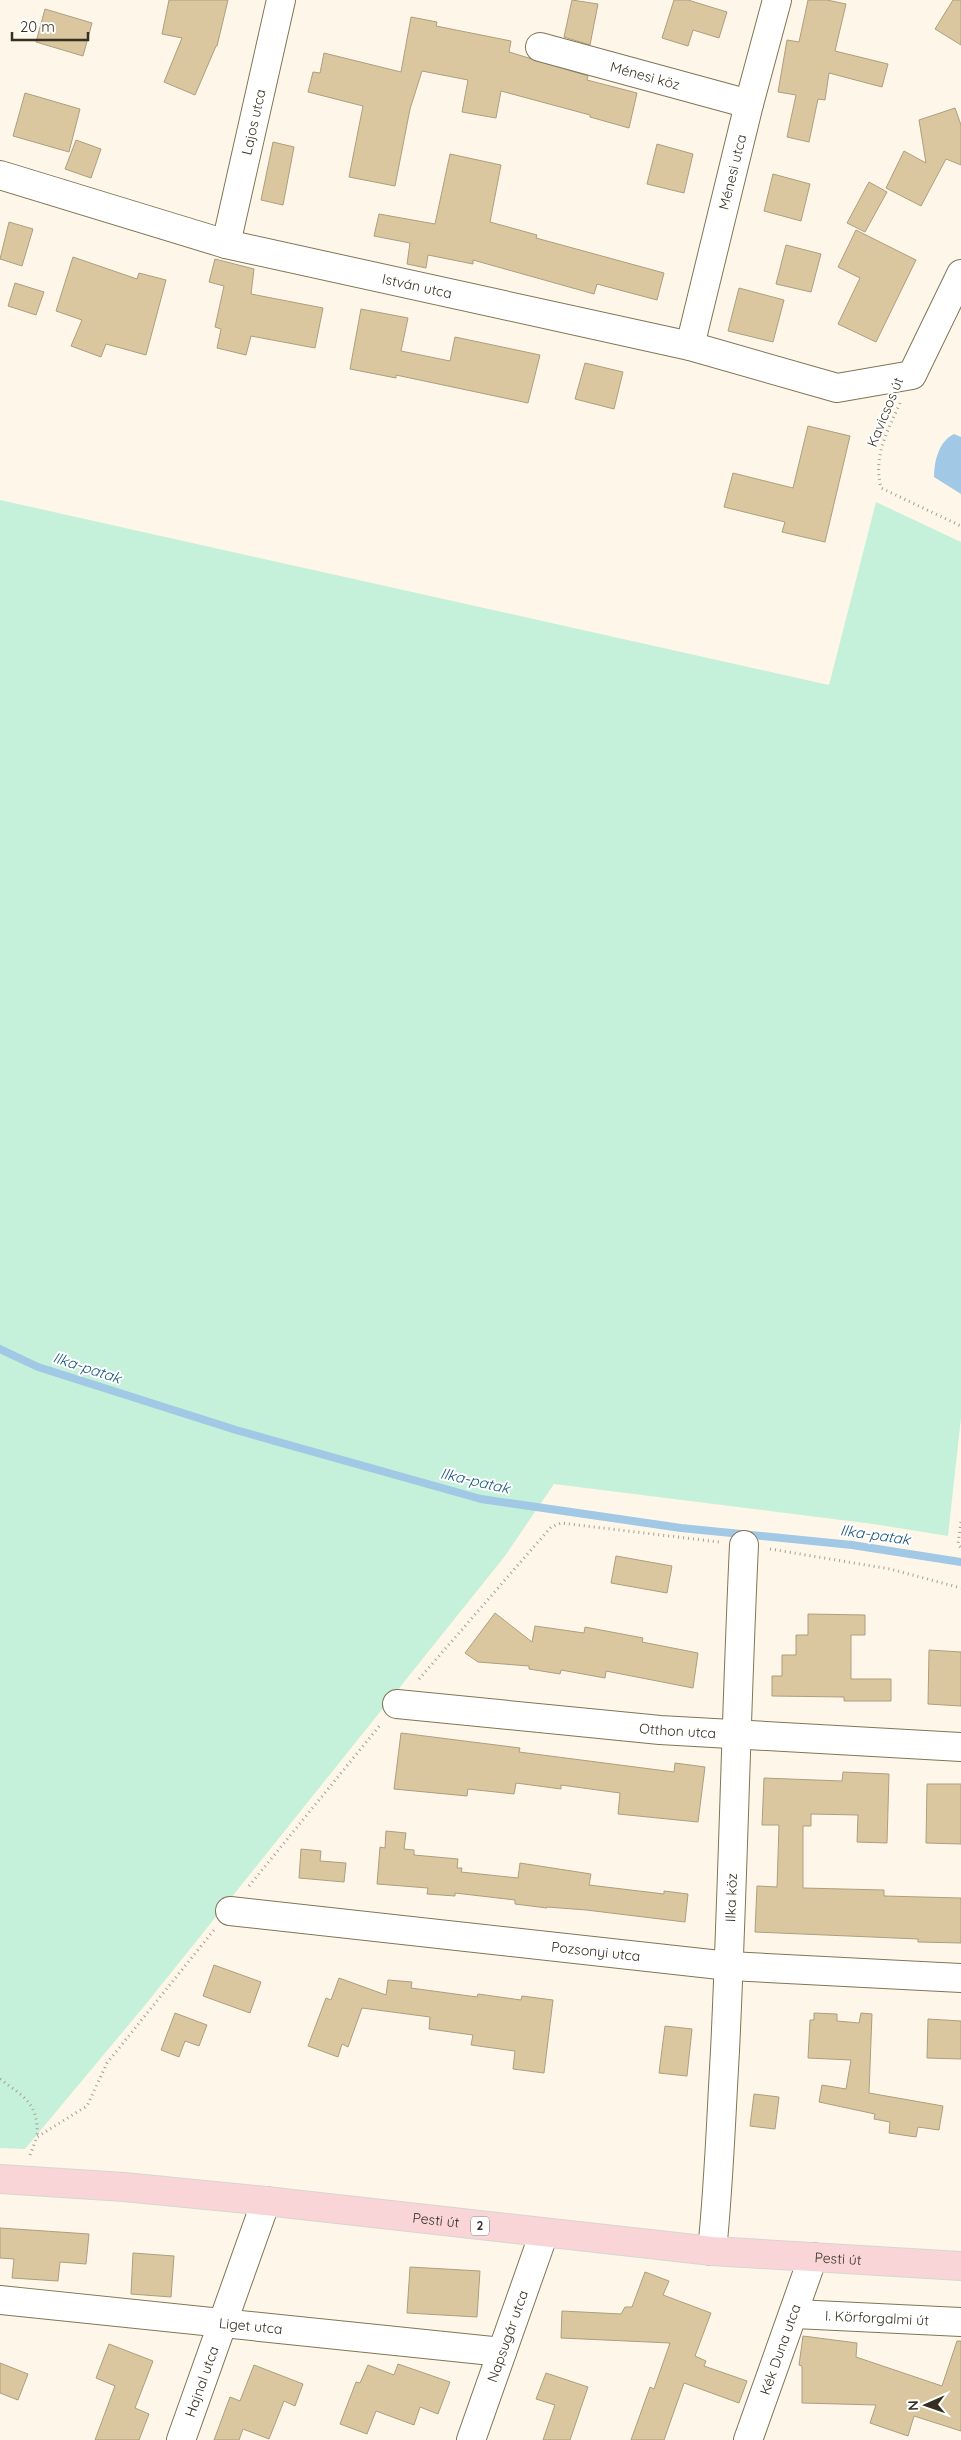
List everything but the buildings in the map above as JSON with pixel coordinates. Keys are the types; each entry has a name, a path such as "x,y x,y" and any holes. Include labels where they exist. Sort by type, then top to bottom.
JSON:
{"main road":[{"name":"Pesti út","path":"10,2180 124,2187 266,2201 712,2251 961,2266"}],"street":[{"name":"Lajos utca","path":"226,244 281,0"},
{"name":"Ménesi utca","path":"690,346 776,0"},
{"name":"Ménesi köz","path":"540,47 749,104"},
{"name":"István utca","path":"0,175 226,244 690,346 837,388 912,375"},
{"path":"912,375 961,274"},
{"name":"Ilka köz","path":"712,2251 717,2209 729,1966 735,1736 744,1546"},
{"name":"Otthon utca","path":"398,1704 735,1736 961,1746"},
{"name":"Pozsonyi utca","path":"230,1911 729,1966 961,1978"},
{"name":"Hajnal utca","path":"181,2440 266,2201"},
{"name":"Napsugár utca","path":"471,2440 544,2233"},
{"name":"Kék Duna utca","path":"748,2440 813,2258"},
{"name":"Liget utca","path":"0,2300 502,2352"},
{"name":"I. Körforgalmi út","path":"794,2314 961,2322"}],"path":[{"name":"Kavicsos út","path":"912,375 882,445 877,470 881,488 961,526"},
{"path":"960,1546 961,1522"},
{"path":"10,2180 37,2137 87,2106 107,2063 398,1704 551,1527"},
{"path":"0,2079 26,2098 38,2118 37,2137"}],"green space":[{"path":"0,500 829,685 876,502 961,542 961,1418 948,1536 873,1524 554,1484 505,1556 146,2004 25,2149 0,2148"}],"water":[{"path":"954,434 961,437 961,494 934,477 938,452 945,441"}],"waterway":[{"name":"Ilka-patak","path":"0,1349 38,1367 236,1430 481,1499 681,1528 852,1545 961,1562"}]}
